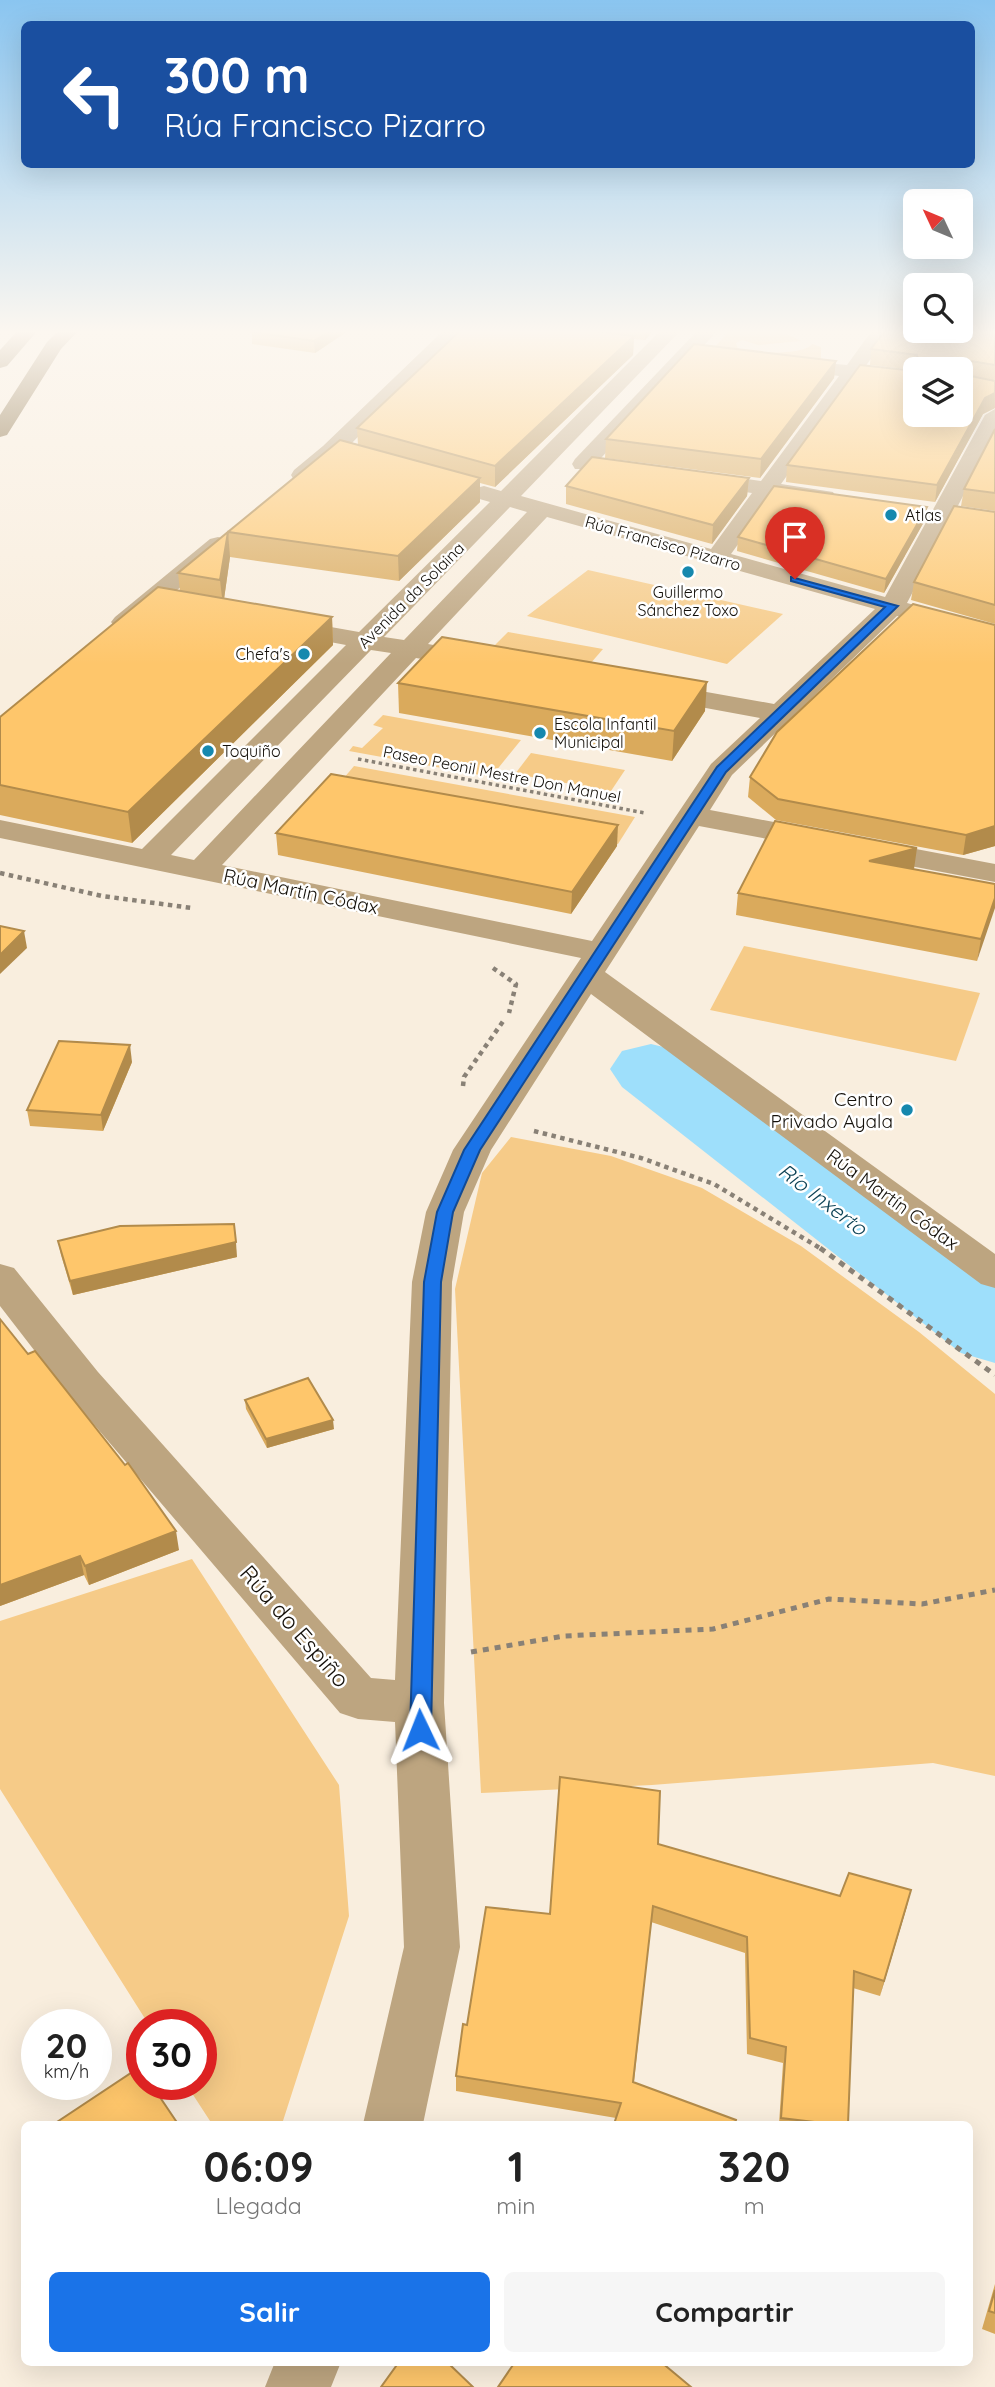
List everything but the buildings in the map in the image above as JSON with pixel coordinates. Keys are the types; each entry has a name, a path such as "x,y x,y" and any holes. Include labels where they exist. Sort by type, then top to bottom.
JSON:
{"street":[{"path":"280,493 340,453 352,440"},
{"name":"Avenida da Solaina","path":"149,860 564,440"},
{"path":"583,464 605,440"},
{"path":"717,557 801,440"},
{"path":"394,2121 432,1947 419,1703 432,1282 445,1212 472,1150 722,770 778,713 893,606 953,514 984,440"},
{"path":"546,459 609,467"},
{"path":"675,476 843,499"},
{"name":"Rúa Francisco Pizarro","path":"457,485 995,635"},
{"name":"Avenida da Solaina","path":"201,870 542,509"},
{"path":"919,510 953,514"},
{"path":"104,638 239,527"},
{"path":"146,603 184,610"},
{"path":"250,621 506,666"},
{"path":"626,686 778,713"},
{"path":"690,817 995,873"},
{"name":"Rúa Martín Códax","path":"0,829 201,870 596,964 995,1274"},
{"name":"Rúa do Espiño","path":"0,1278 83,1383 358,1698 419,1703"},
{"path":"298,2387 307,2366"}],"path":[{"name":"Paseo Peonil Mestre Don Manuel","path":"313,751 690,817"},
{"path":"460,1654 564,1636 713,1629 829,1599 922,1604 995,1590"}],"shaded area":[{"path":"588,570 783,614 727,664 527,616"},
{"path":"508,632 603,649 590,664 493,647"},
{"path":"383,715 521,740 491,777 349,751 353,746 362,748 383,728 373,725"},
{"path":"531,753 625,770 611,791 515,774"},
{"path":"354,766 635,817 618,844 333,791"},
{"path":"744,946 980,993 956,1061 710,1010"},
{"path":"511,1137 611,1156 702,1188 801,1246 919,1332 995,1394 995,1776 933,1763 652,1785 481,1793 455,1289 482,1173"},
{"path":"192,1559 339,1785 349,1916 283,2121 210,2121 196,2100 217,2100 217,2009 139,2009 0,1789 0,1621"}],"waterway":[{"name":"Río Inxerto","path":"651,1069 995,1329"}],"place":[{"name":"Atlas","path":"891,515"},
{"name":"Guillermo Sánchez Toxo","path":"688,572"},
{"name":"Chefa's","path":"304,654"},
{"name":"Escola Infantil Municipal","path":"540,733"},
{"name":"Toquiño","path":"208,751"},
{"name":"Centro Privado Ayala","path":"907,1110"}],"route":[{"path":"420,1730 419,1677 432,1282 445,1212 472,1150 722,770 778,713 893,606 795,579"}]}
